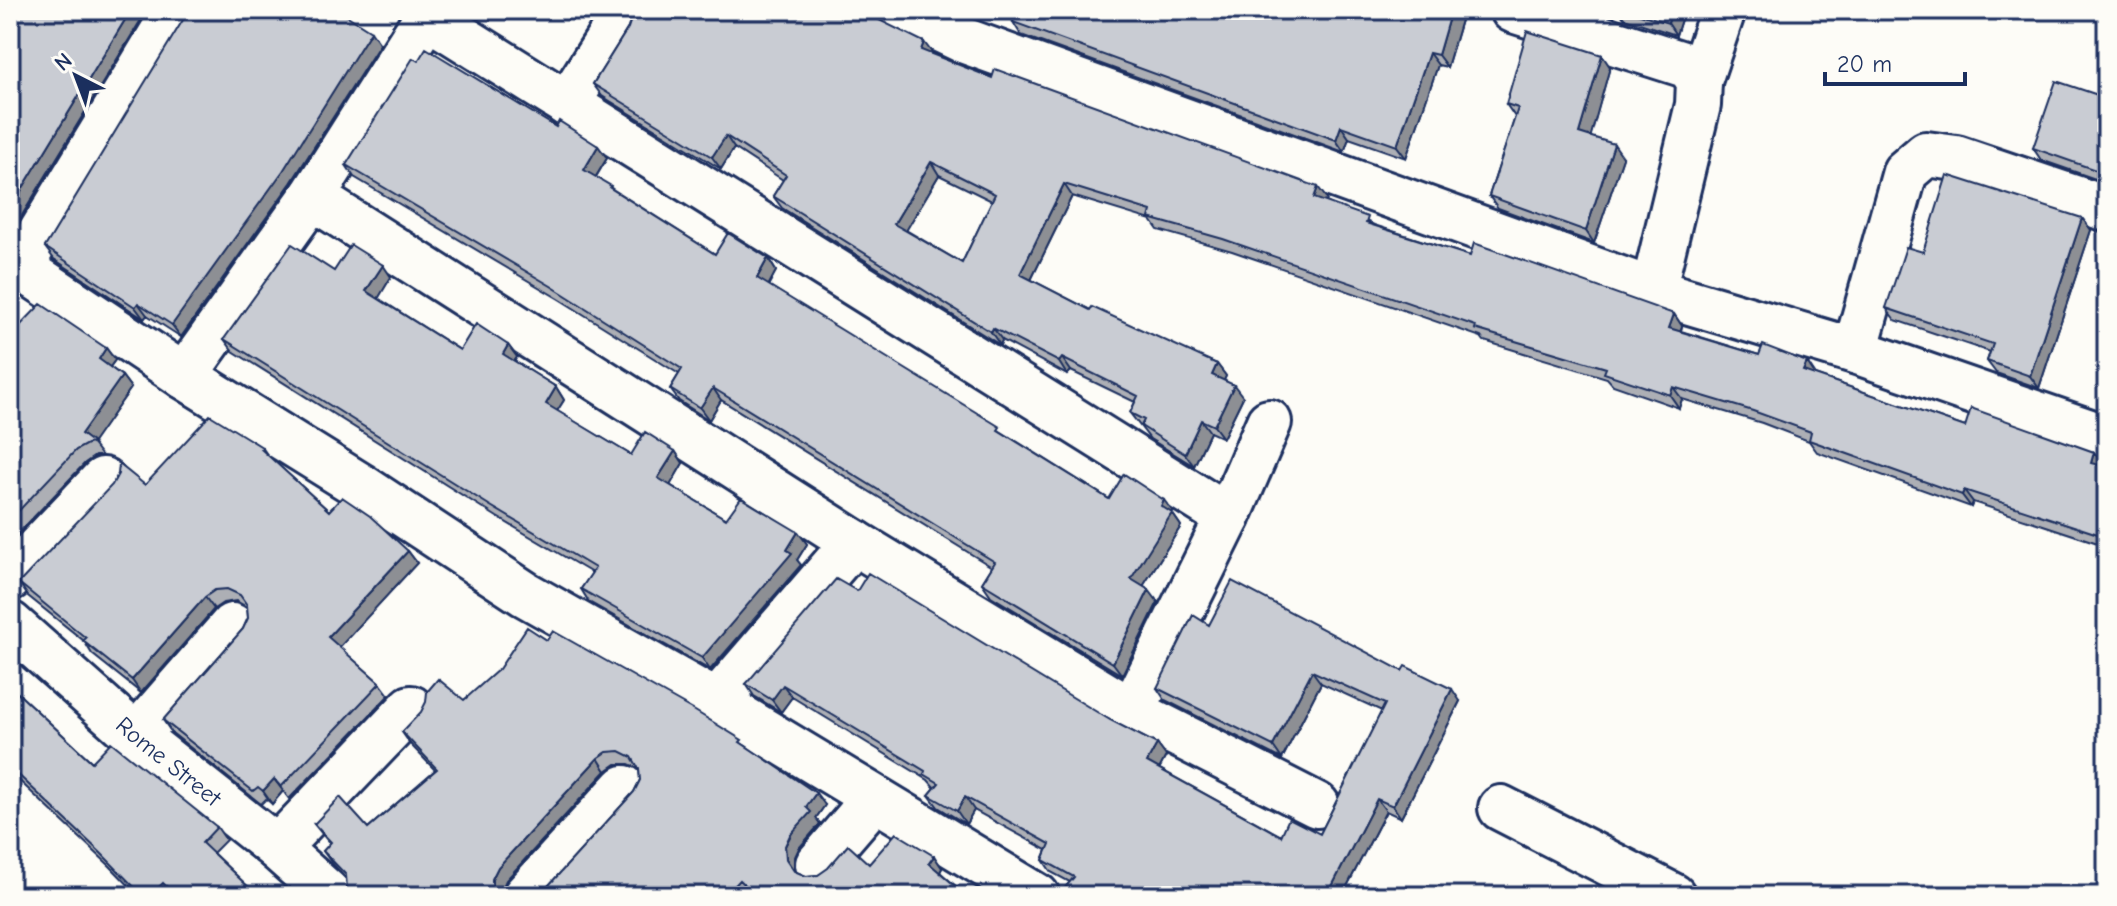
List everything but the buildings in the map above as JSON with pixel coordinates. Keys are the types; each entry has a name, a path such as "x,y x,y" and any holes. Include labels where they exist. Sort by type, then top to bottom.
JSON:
{"street":[{"path":"176,10 15,263 184,376 359,485 525,594 716,702 1037,896"},
{"path":"899,10 966,24 1653,291 1855,351 2107,438"},
{"path":"1513,10 1689,66 1699,81"},
{"path":"1653,291 1698,105 1699,81 1723,10"},
{"path":"184,376 312,197 425,13 1228,517"},
{"path":"567,104 616,27"},
{"path":"1855,351 1905,172 1926,154 1956,158 2107,209"},
{"path":"312,197 854,542 1132,711 1317,805"},
{"path":"1132,711 1228,517 1269,422"},
{"path":"10,578 103,480"},
{"path":"716,702 854,542"},
{"name":"Rome Street","path":"10,624 136,736 277,848 331,896"},
{"path":"136,736 232,626"},
{"path":"277,848 411,708"},
{"path":"525,896 624,788"},
{"path":"818,864 874,799"},
{"path":"1501,808 1673,896"}]}
